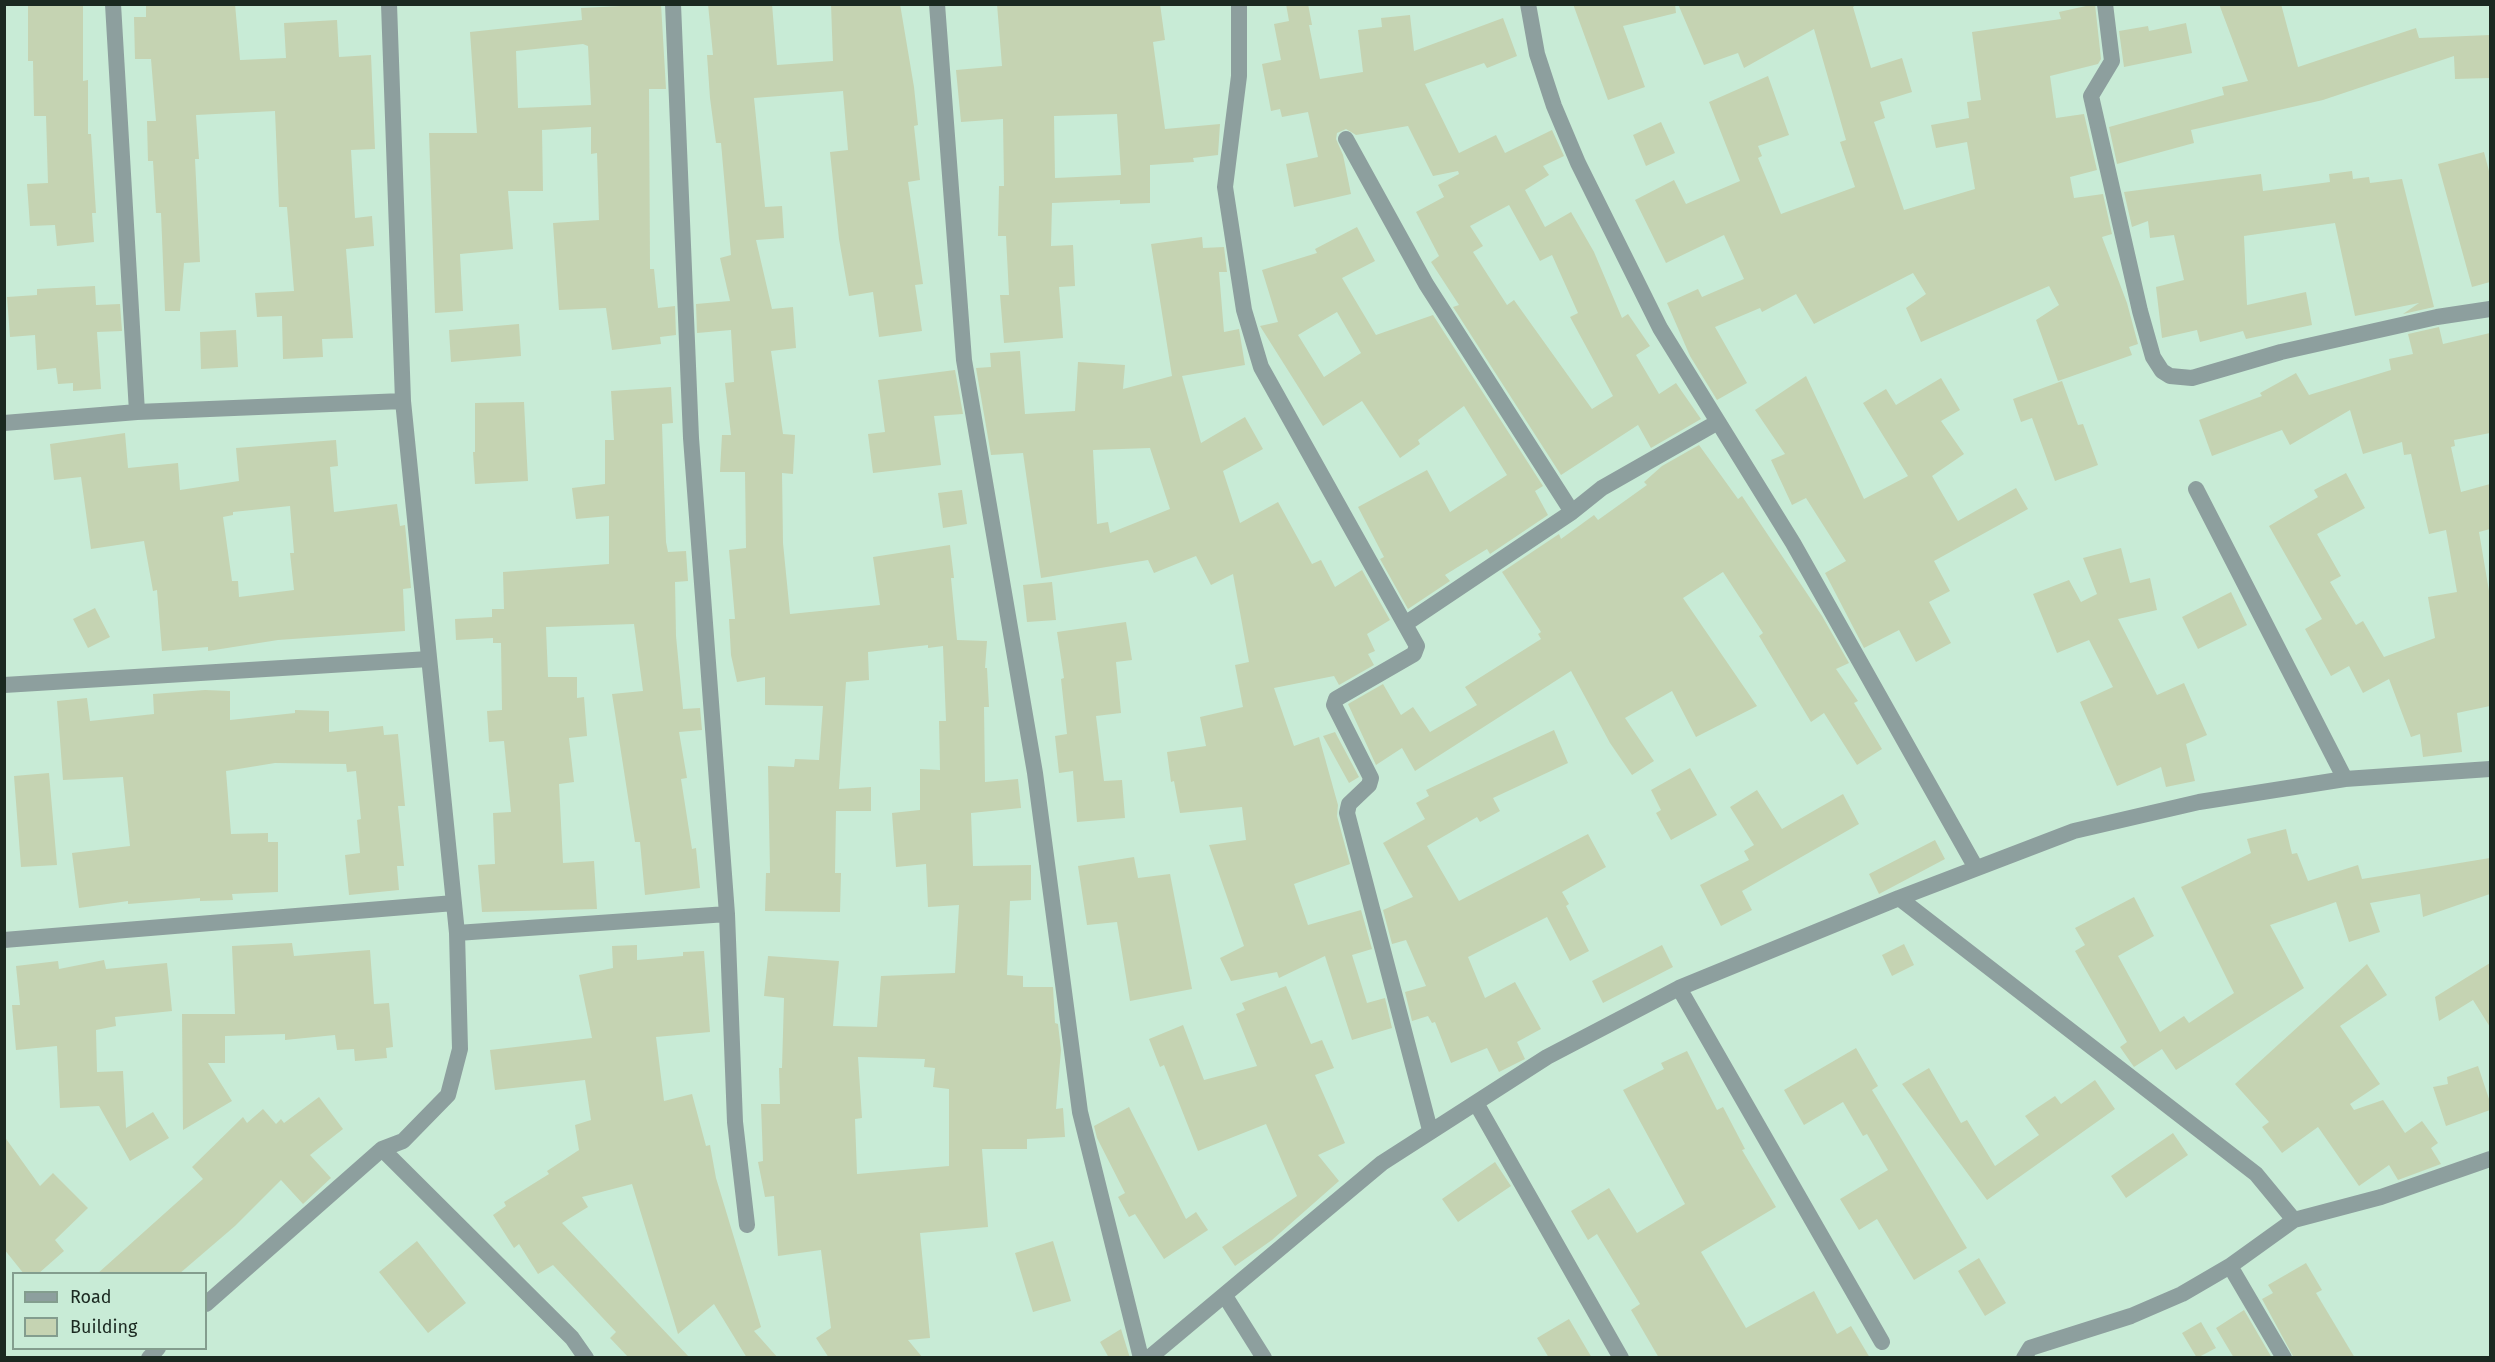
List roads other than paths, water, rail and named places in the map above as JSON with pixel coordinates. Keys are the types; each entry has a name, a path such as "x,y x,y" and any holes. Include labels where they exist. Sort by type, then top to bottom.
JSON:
{"street":[{"path":"113,4 137,412"},
{"path":"207,1303 382,1149 403,1141 448,1095 460,1049 457,933 404,401 389,4"},
{"path":"673,4 691,438 727,914 735,1122 747,1225"},
{"path":"937,4 964,360 1035,773 1080,1112 1141,1358"},
{"path":"1239,4 1239,76 1225,187 1244,310 1261,367 1417,646 1414,654 1336,699 1334,705 1335,712 1371,778 1369,785 1349,804 1347,813 1430,1130"},
{"path":"1528,4 1537,54 1554,106 1578,164 1660,328 1793,543 1976,868"},
{"path":"2105,4 2112,61 2091,96 2129,254 2139,311 2153,357 2162,371 2170,376 2192,378 2281,352 2437,317 2490,309"},
{"path":"1346,139 1426,284 1572,513"},
{"path":"4,423 137,412 404,401"},
{"path":"1405,624 1572,513 1602,488 1718,422"},
{"path":"2196,489 2345,779"},
{"path":"4,686 429,659"},
{"path":"1149,1358 1382,1163 1430,1130 1547,1057 1679,988 1899,898 2074,831 2199,802 2345,779 2490,769"},
{"path":"1899,898 2256,1174 2294,1220"},
{"path":"4,940 454,903"},
{"path":"457,933 727,914"},
{"path":"1679,988 1882,1342"},
{"path":"1476,1103 1621,1358"},
{"path":"382,1149 572,1338 586,1358"},
{"path":"2024,1358 2030,1348 2131,1316 2182,1294 2230,1266 2294,1220 2381,1197 2490,1159"},
{"path":"2230,1266 2284,1358"},
{"path":"1225,1296 1264,1358"}]}
